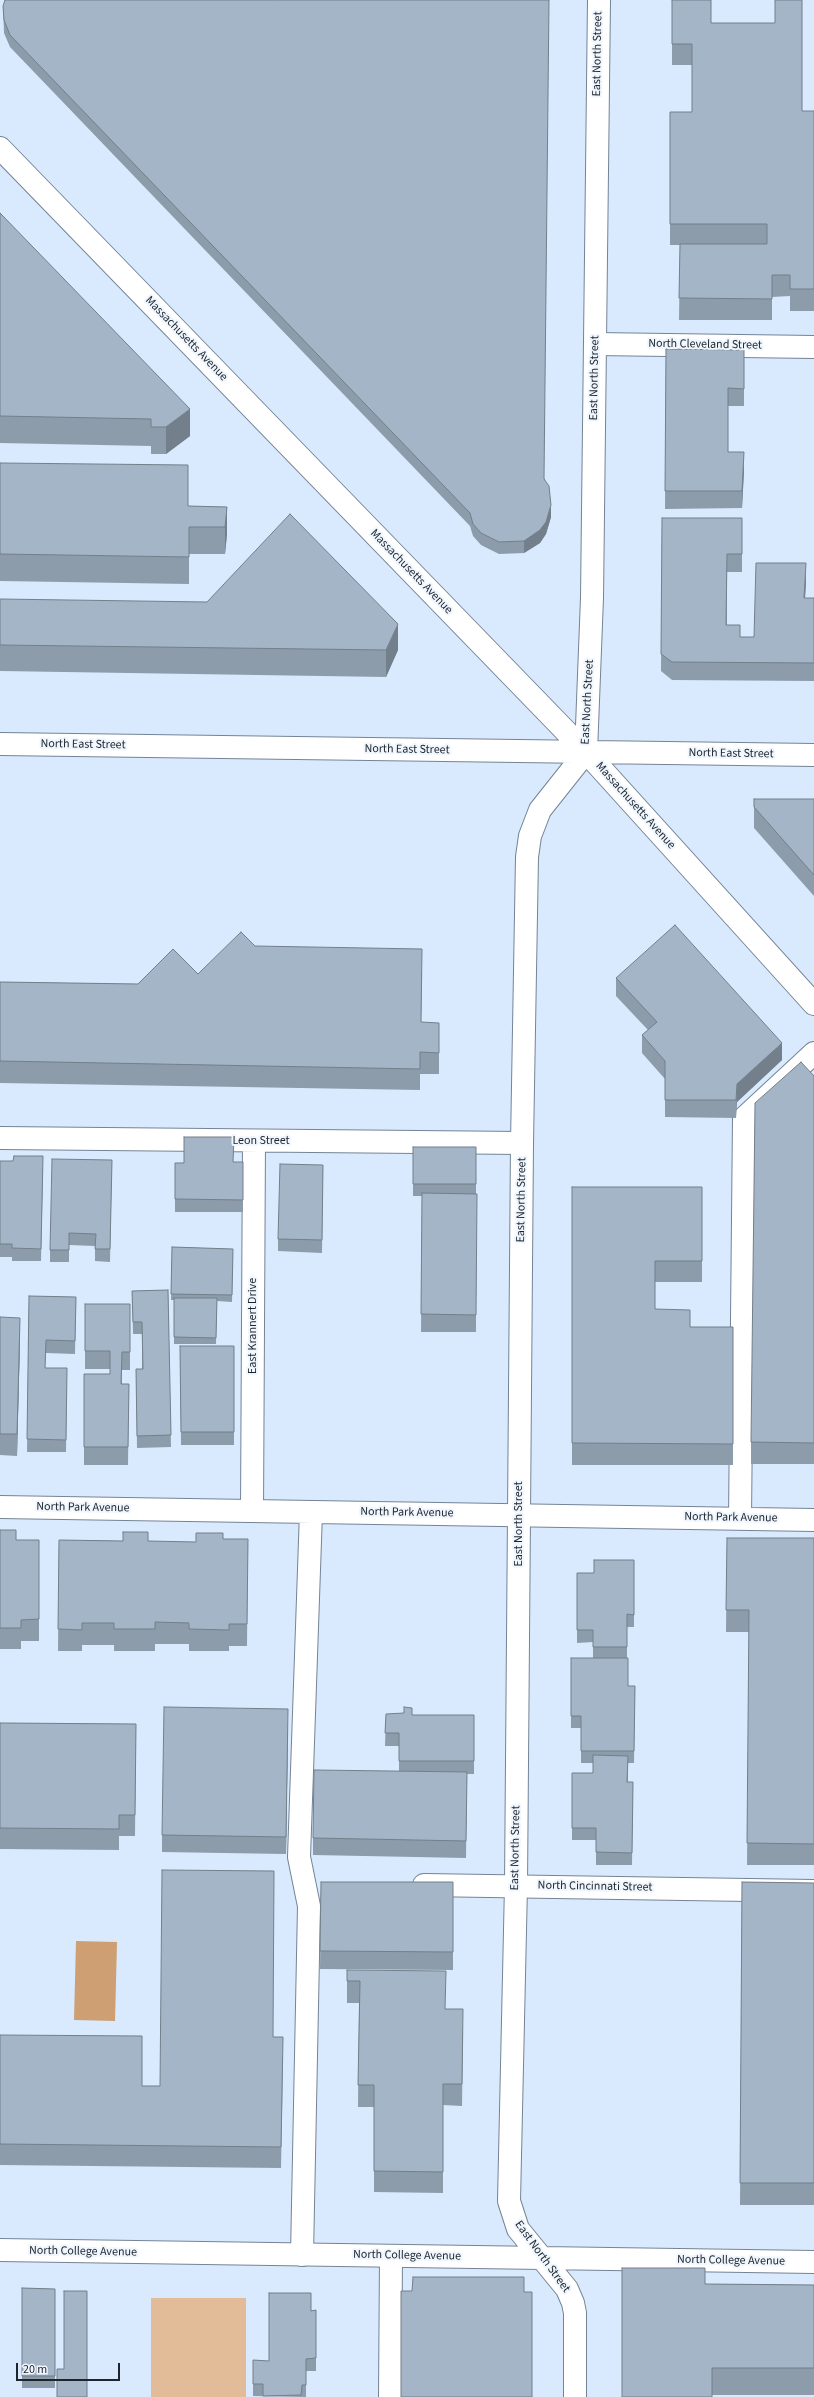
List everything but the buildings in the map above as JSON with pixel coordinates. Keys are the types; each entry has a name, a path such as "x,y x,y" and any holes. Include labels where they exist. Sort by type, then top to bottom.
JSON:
{"main road":[{"name":"East North Street","path":"575,2397 575,2313 567,2289 518,2229 509,2201 516,1885 522,1143 527,857 529,843 540,810 586,752 592,598 599,0"},
{"name":"Massachusetts Avenue","path":"0,148 586,752 814,1004"},
{"name":"North Cleveland Street","path":"595,344 814,347"},
{"name":"North East Street","path":"0,744 814,755"},
{"path":"740,1519 744,1118 814,1053"},
{"name":"Leon Street","path":"0,1138 522,1143"},
{"name":"East Krannert Drive","path":"252,1511 254,1141"},
{"name":"North Park Avenue","path":"0,1507 814,1520"},
{"path":"302,2255 309,1906 299,1858 311,1512"},
{"path":"304,1884 328,1884"},
{"name":"North Cincinnati Street","path":"406,1884 814,1891"},
{"name":"North College Avenue","path":"0,2250 814,2262"},
{"path":"390,2397 391,2256"}],"shaded area":[{"path":"76,1941 117,1942 115,2021 74,2020"},
{"path":"151,2298 246,2298 246,2397 151,2397"}]}
